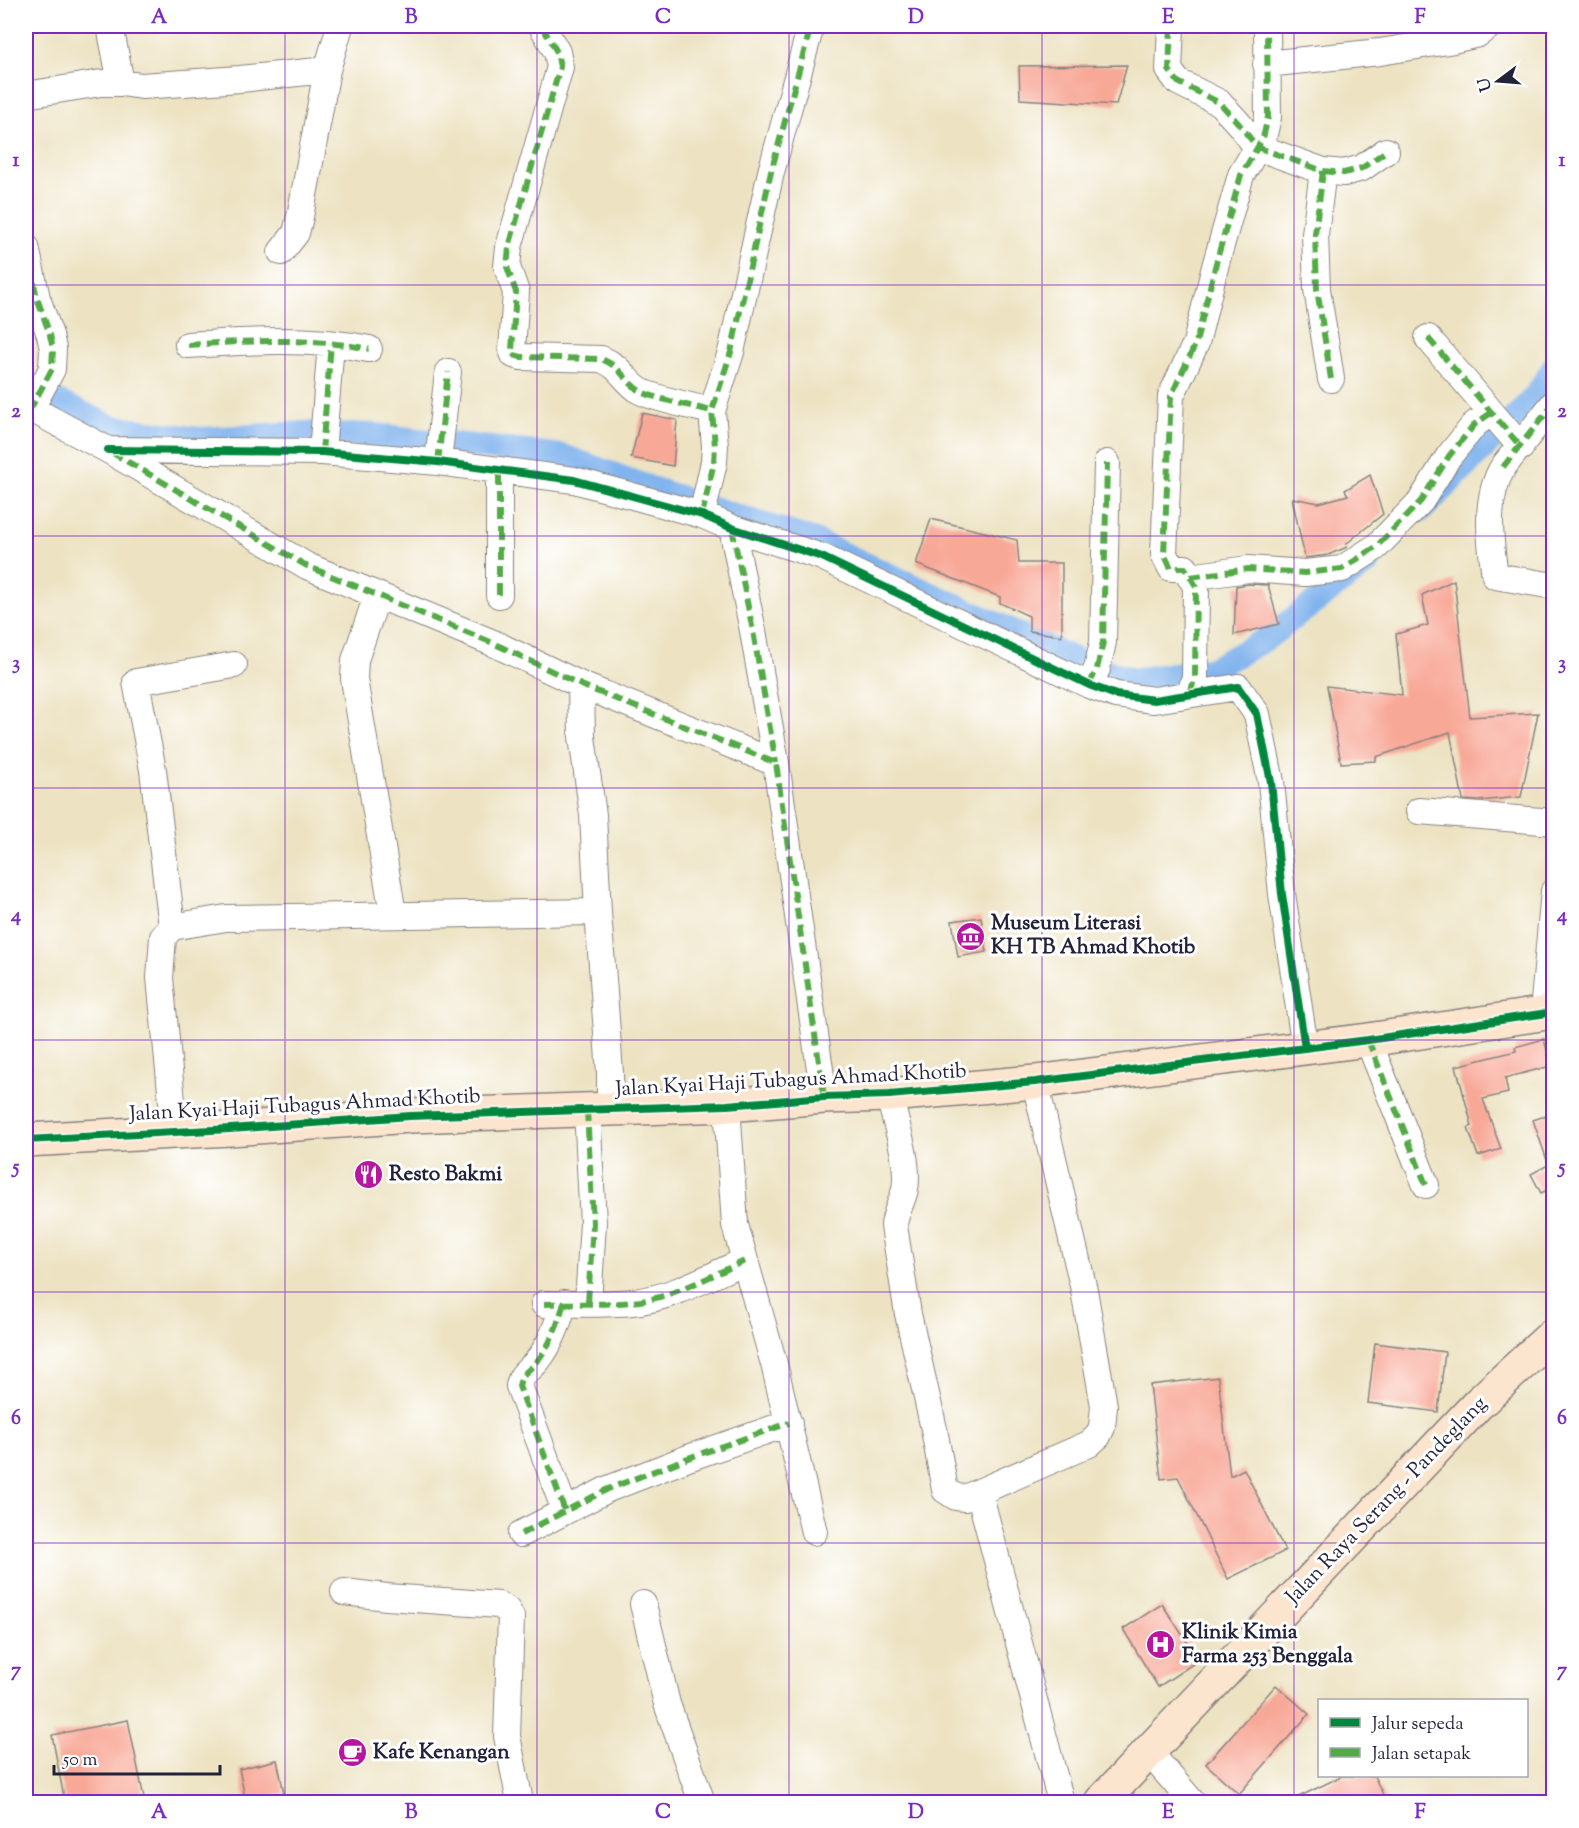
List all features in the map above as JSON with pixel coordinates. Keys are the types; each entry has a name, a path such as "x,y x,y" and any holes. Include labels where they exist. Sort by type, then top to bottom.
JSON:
{"street":[{"path":"110,26 121,83"},
{"path":"281,252 296,233 327,70 340,26"},
{"path":"542,26 557,52 560,67 509,247 507,267 516,291 512,350 514,355 601,359 613,364 628,381 642,392 712,411"},
{"path":"703,512 712,475 715,446 712,411 731,352 771,172 811,26"},
{"path":"1171,26 1169,70 1178,82 1220,103 1257,147 1323,171 1344,173 1362,168 1386,151"},
{"path":"1192,685 1196,586 1185,568 1171,568 1164,554 1171,396 1196,343 1240,175 1263,138 1268,117 1267,26"},
{"path":"1266,64 1380,52 1437,43 1478,34 1489,26"},
{"path":"32,94 79,86 121,83 142,86 327,70"},
{"path":"1323,171 1315,234 1316,267 1317,289 1331,379"},
{"path":"26,247 37,298 53,349 52,369 35,398 108,450 307,566 492,643 581,685 776,763"},
{"path":"1428,338 1519,445"},
{"path":"188,345 249,341 331,344 369,349"},
{"path":"323,440 331,344"},
{"path":"440,450 448,372"},
{"path":"1554,403 1503,467 1496,479 1490,510 1495,576 1554,586"},
{"path":"1190,577 1248,569 1305,573 1342,568 1376,547 1421,501 1449,456 1475,424 1495,416"},
{"path":"108,450 323,440 440,450 500,470 574,480 703,512 732,528 822,557 1093,677 1116,695 1154,699 1192,685 1238,687 1257,714 1271,782 1282,894 1305,1048"},
{"path":"1093,677 1102,642 1107,463"},
{"path":"500,470 500,595"},
{"path":"732,528 776,763 825,1097"},
{"path":"377,596 355,660 354,680 393,914"},
{"path":"172,927 153,770 136,682 234,665"},
{"path":"565,1511 519,1386 521,1376 537,1361 556,1328 593,1223 598,1110 610,1073 593,815 582,737 581,685"},
{"path":"1419,812 1554,822"},
{"path":"1548,1012 1554,891"},
{"path":"175,1132 160,978 163,937 172,927 226,918 598,912"},
{"name":"Jalan Kyai Haji Tubagus Ahmad Khotib","path":"26,1140 411,1116 726,1105 825,1097 889,1095 1035,1082 1305,1048 1548,1012"},
{"path":"1368,1040 1426,1185"},
{"path":"889,1095 905,1172 905,1190 895,1214 895,1237 908,1314 945,1490 956,1497 965,1498 1089,1444 1098,1436 1102,1427 1104,1406 1084,1290 1035,1082"},
{"path":"726,1105 735,1225 789,1423 814,1532"},
{"path":"565,1303 633,1302 655,1298 684,1288 745,1260"},
{"name":"Jalan Raya Serang - Pandeglang","path":"1101,1803 1478,1404 1550,1343"},
{"path":"521,1534 608,1489 789,1423"},
{"path":"980,1492 1061,1803"},
{"path":"344,1592 387,1598 499,1605 507,1610 511,1617 507,1736 520,1803"},
{"path":"643,1604 667,1704 702,1803"},
{"path":"1148,1751 1192,1803"}],"building":[{"path":"1127,65 1116,105 1020,99 1019,66"},
{"path":"642,413 677,420 673,466 631,458"},
{"path":"1370,475 1383,514 1346,544 1347,547 1328,555 1305,558 1292,498 1319,503 1348,495 1345,490"},
{"path":"931,519 1017,540 1019,563 1062,563 1062,636 1029,631 1029,616 1000,603 1000,597 916,564"},
{"path":"1454,580 1470,717 1538,713 1521,797 1463,800 1450,732 1376,757 1376,761 1341,763 1327,686 1402,695 1396,634 1428,625 1422,595"},
{"path":"1268,585 1279,624 1234,635 1236,586"},
{"name":"Museum Literasi KH TB Ahmad Khotib","path":"981,917 987,952 958,957 952,921"},
{"path":"1544,1039 1551,1066 1505,1078 1508,1093 1483,1099 1501,1149 1478,1156 1468,1128 1472,1126 1456,1066 1516,1051 1515,1047"},
{"path":"1554,1113 1554,1172 1551,1172 1554,1176 1554,1187 1541,1193 1531,1174 1548,1165 1550,1169 1533,1120"},
{"path":"1375,1343 1445,1352 1438,1412 1368,1403"},
{"path":"1218,1377 1230,1476 1244,1469 1285,1551 1228,1579 1178,1477 1161,1479 1150,1385"},
{"name":"Klinik Kimia Farma 253 Benggala","path":"1162,1604 1199,1660 1158,1687 1123,1629"},
{"path":"1276,1685 1309,1714 1239,1794 1206,1764"},
{"path":"128,1720 145,1803 65,1803 52,1735"},
{"path":"277,1760 284,1793 246,1802 239,1769"},
{"path":"1340,1777 1374,1777 1387,1803 1286,1803"}],"waterway":[{"path":"1422,510 1537,394 1554,367"},
{"path":"26,387 112,427 199,439 304,433 375,435 563,456 651,488 815,541 1076,660 1132,680 1214,668 1266,639 1369,562"}],"marked path":[{"path":"542,26 557,52 560,67 509,247 507,267 516,292 512,350 514,355 601,359 614,366 646,394 712,411"},
{"path":"702,515 714,462 712,411 731,352 771,172 811,26"},
{"path":"1171,26 1169,70 1178,82 1220,103 1257,147 1323,171 1344,173 1362,168 1386,151"},
{"path":"1190,694 1195,677 1196,586 1185,568 1171,568 1164,554 1171,396 1196,343 1241,175 1263,138 1268,117 1267,26"},
{"path":"1323,171 1315,234 1317,289 1331,379"},
{"path":"26,247 37,298 53,349 52,369 31,408"},
{"path":"1428,338 1521,447"},
{"path":"188,345 302,341 369,349"},
{"path":"322,452 331,344"},
{"path":"438,462 448,372"},
{"path":"1503,467 1554,403"},
{"path":"1190,577 1248,569 1305,573 1342,569 1376,547 1421,501 1449,456 1475,424 1491,413"},
{"path":"111,452 307,566 493,643 581,685 776,763 824,1097"},
{"path":"1089,685 1097,669 1103,642 1107,463"},
{"path":"499,470 499,595"},
{"path":"732,528 776,763"},
{"path":"1368,1040 1426,1185"},
{"path":"587,1110 593,1223 588,1303"},
{"path":"544,1304 647,1300 675,1292 745,1261"},
{"path":"564,1303 547,1347 535,1364 524,1374 519,1386 565,1511"},
{"path":"521,1534 608,1489 789,1423"}],"cycle path":[{"path":"108,450 322,452 438,462 574,480 702,515 732,528 822,557 1089,685 1116,695 1154,700 1238,687 1257,714 1271,782 1282,894 1305,1048"},
{"path":"26,1140 410,1116 727,1105 824,1097 889,1095 1035,1082 1368,1040 1554,1012"}],"place":[{"name":"Museum Literasi KH TB Ahmad Khotib","path":"970,936"},
{"name":"Resto Bakmi","path":"368,1175"},
{"name":"Klinik Kimia Farma 253 Benggala","path":"1161,1645"},
{"name":"Kafe Kenangan","path":"352,1753"}]}
